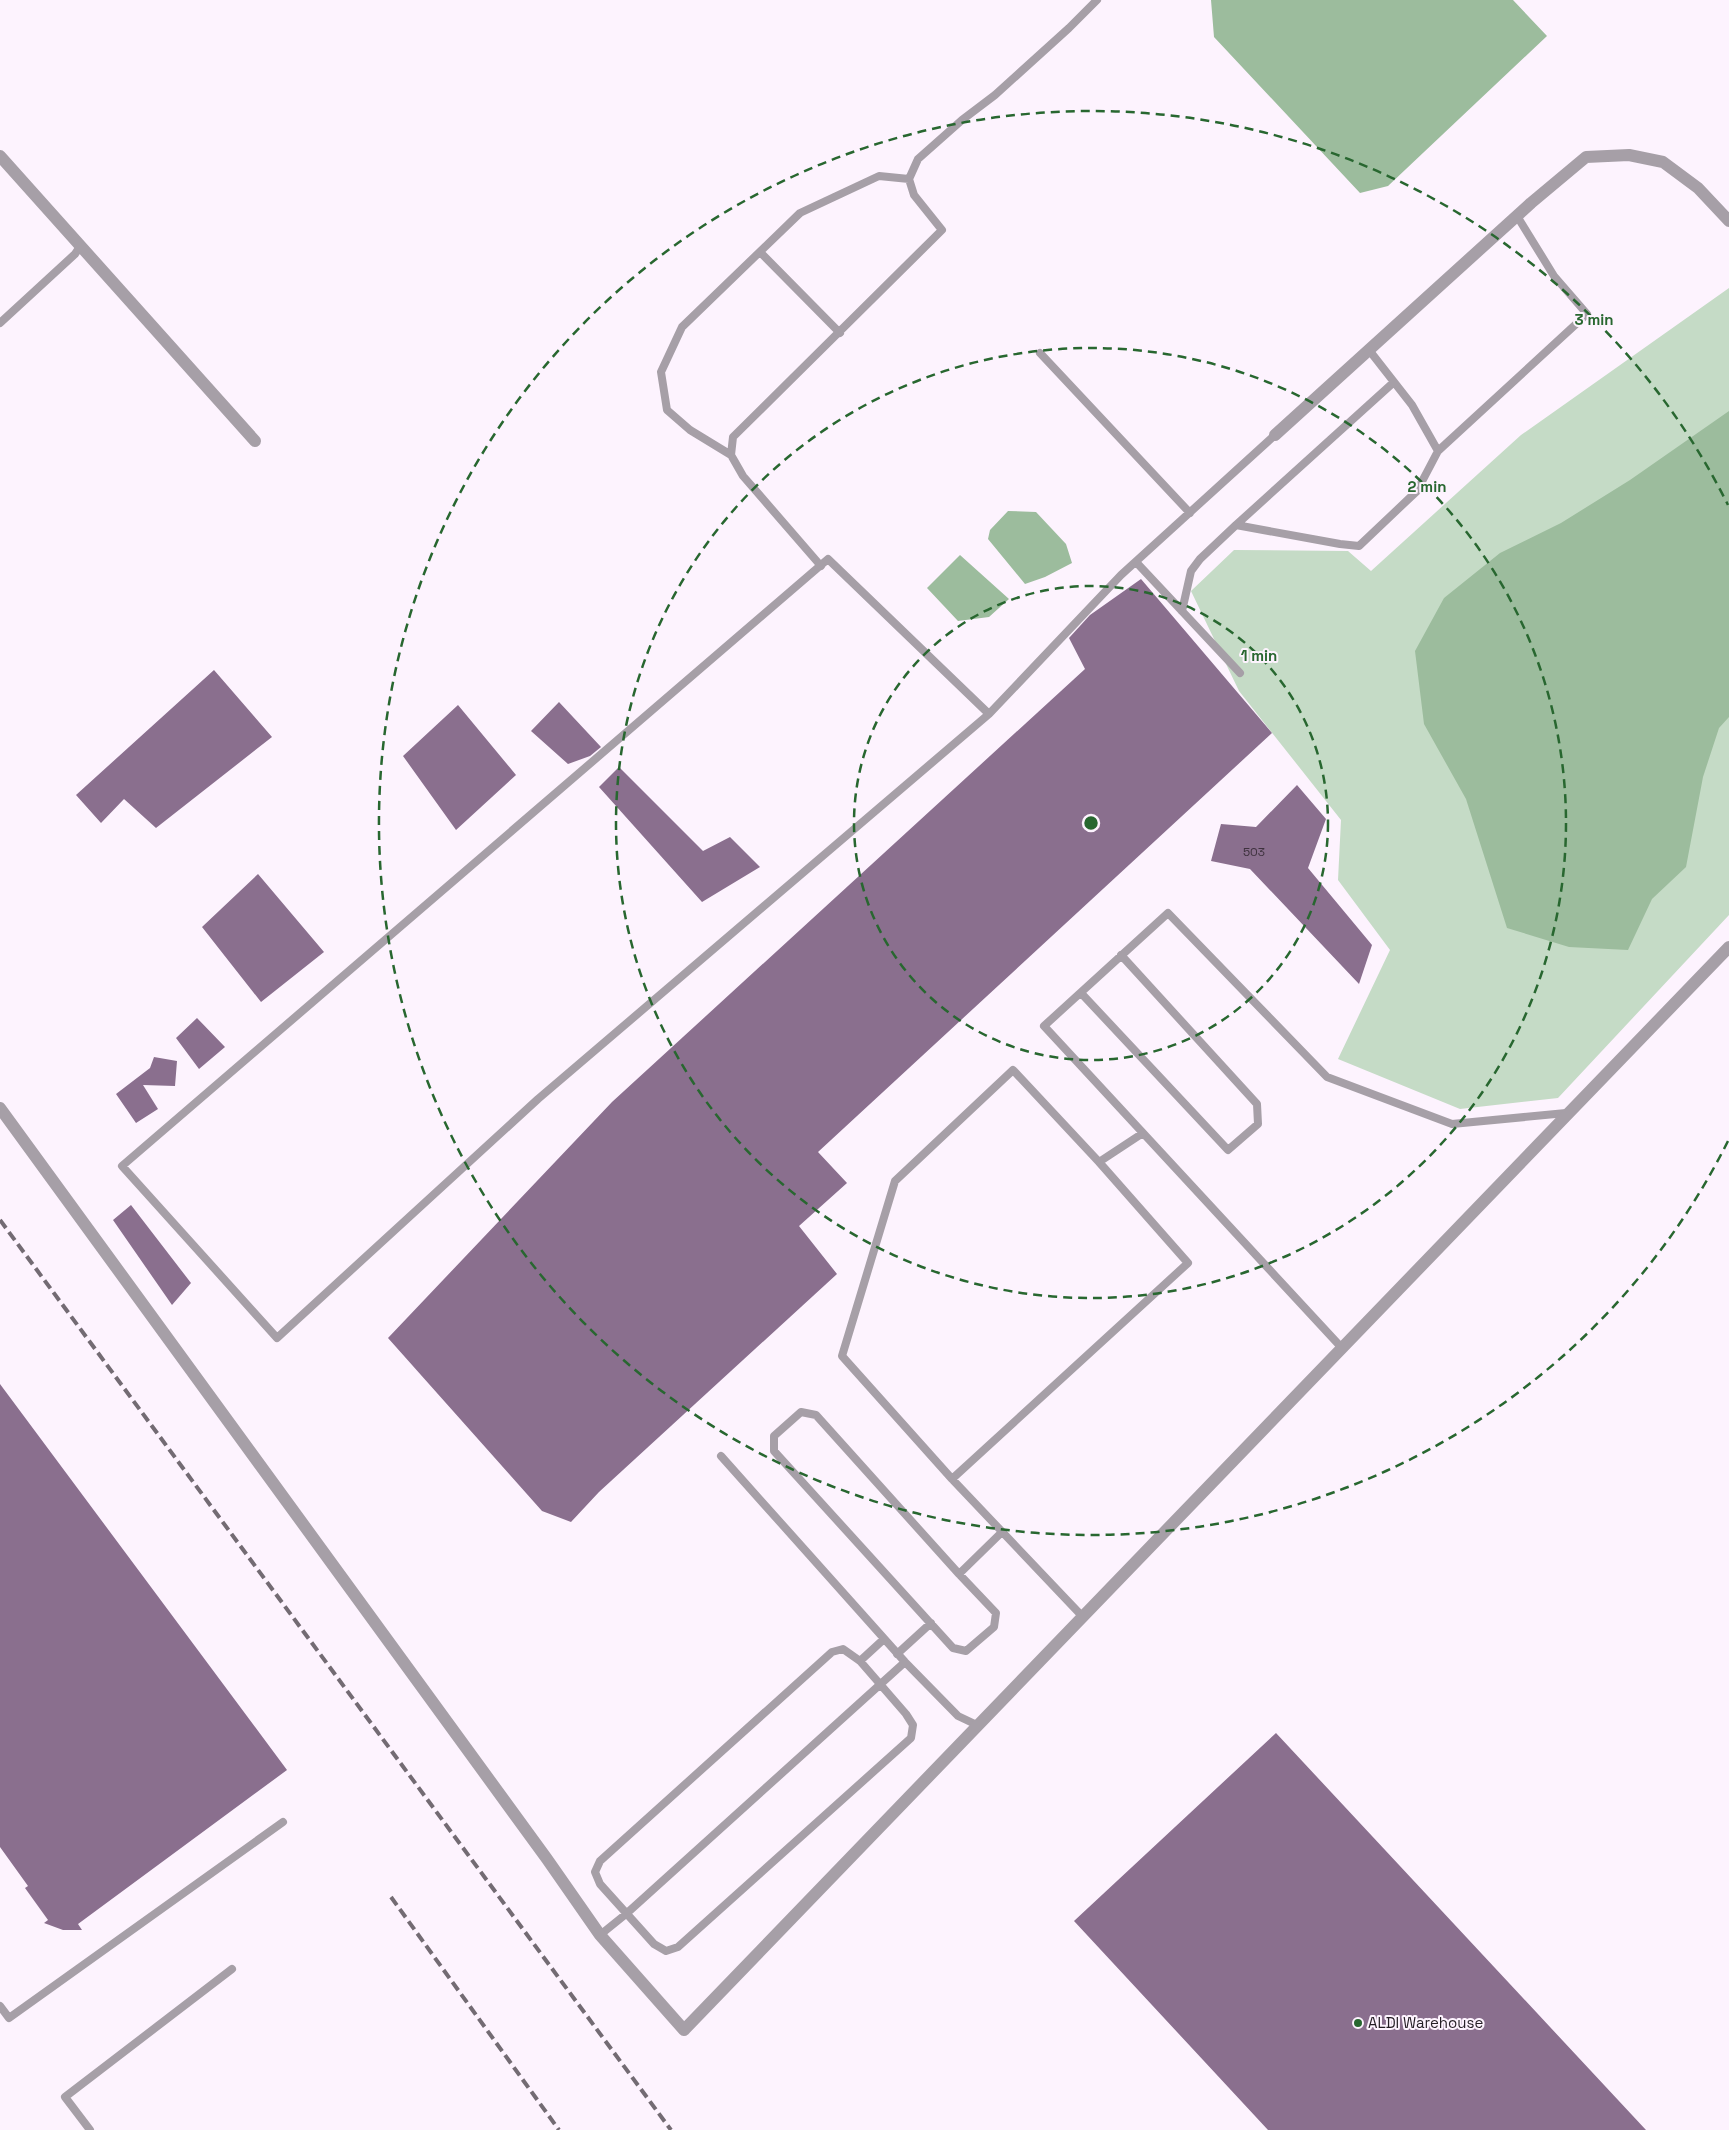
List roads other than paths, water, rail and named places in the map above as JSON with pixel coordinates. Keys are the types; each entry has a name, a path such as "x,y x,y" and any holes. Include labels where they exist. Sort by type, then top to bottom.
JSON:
{"street":[{"path":"1276,435 1517,216 1586,157 1629,155 1663,162 1698,188 1729,221"},
{"path":"0,156 77,240 120,293 255,441"},
{"path":"0,1108 547,1859 600,1935 684,2030 1566,1113 1729,947"}],"lane":[{"path":"731,455 733,437 942,230 914,195 909,179 918,158 1002,88 1069,28 1097,0"},
{"path":"821,566 743,476 731,455 690,430 667,410 661,372 682,327 800,213 879,176 909,179"},
{"path":"1236,526 1359,546 1417,491 1438,450 1587,314 1554,276 1517,216"},
{"path":"0,323 76,254 79,248 77,240"},
{"path":"760,252 840,333"},
{"path":"1369,350 1412,405 1438,450"},
{"path":"1040,353 1190,513"},
{"path":"1182,611 1191,571 1200,559 1394,382"},
{"path":"989,714 828,559 122,1166 277,1338 538,1099 989,714 1136,562 1276,435"},
{"path":"1136,562 1240,673"},
{"path":"1341,1347 1044,1026 1168,913 1327,1077 1452,1124 1566,1113"},
{"path":"1081,992 1228,1150 1258,1124 1257,1104 1121,955"},
{"path":"952,1479 1188,1263 1099,1162 1014,1070 894,1181 842,1356 952,1479 1082,1616"},
{"path":"1099,1162 1143,1133"},
{"path":"801,1412 816,1415 959,1574 996,1613 994,1627 966,1651 953,1648 774,1451 774,1436 801,1412"},
{"path":"721,1456 897,1654 958,1716 977,1725"},
{"path":"959,1574 1002,1532"},
{"path":"897,1654 931,1624"},
{"path":"860,1661 884,1639"},
{"path":"843,1649 860,1661 882,1685 913,1725 911,1738 678,1947 666,1951 654,1944 600,1884 595,1872 600,1861 832,1652 843,1649"},
{"path":"600,1935 626,1914 882,1685 905,1662"},
{"path":"0,2006 9,2018 283,1822"},
{"path":"90,2130 65,2097 232,1969"}],"railway":[{"path":"0,1220 671,2130"},
{"path":"391,1897 559,2130"}],"place":[{"name":"ALDI Warehouse","path":"1358,2023"}]}
